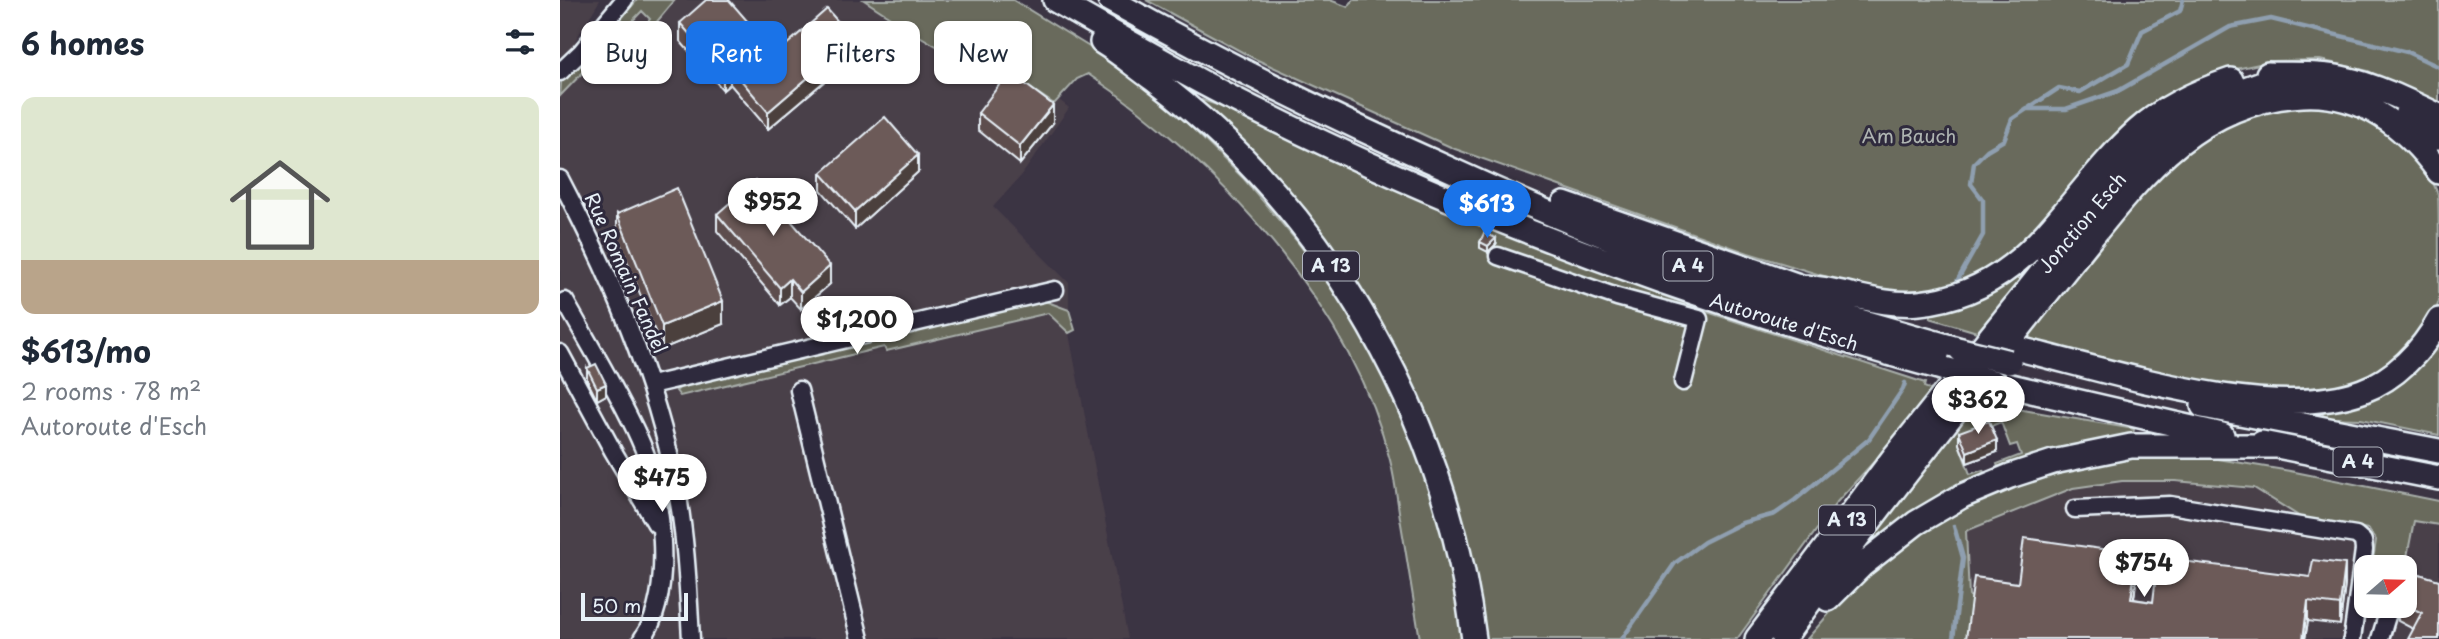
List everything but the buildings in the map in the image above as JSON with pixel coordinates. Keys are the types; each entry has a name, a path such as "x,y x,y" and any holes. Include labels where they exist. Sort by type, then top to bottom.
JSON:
{"highway":[{"name":"A 13","path":"1034,0 1110,47 1188,105 1254,169 1350,293 1392,368 1420,431 1448,507 1469,601 1474,639"},
{"name":"Autoroute d'Esch","path":"1055,0 1231,97 1338,149 1464,205 1631,271 1702,308 1993,382 2205,432 2439,478"},
{"name":"Autoroute d'Esch","path":"1110,0 1244,72 1425,158 1565,221 1664,258 1818,309 2014,356 2224,411 2439,451"},
{"name":"A 4","path":"1803,287 1826,288 1886,303 1918,303 1976,288 2001,275 2028,253 2100,168 2139,129 2203,90 2230,80 2262,74 2342,78 2398,96 2439,116"},
{"name":"Jonction Esch","path":"1757,639 1894,457 2117,179 2180,123 2217,100 2283,75"},
{"path":"2363,85 2426,125 2439,138"},
{"path":"1783,639 1918,458 2122,200 2164,156 2190,134 2248,104 2274,97 2317,94 2365,106 2388,120 2410,136 2439,172"},
{"name":"A 4","path":"1425,158 1966,344"},
{"name":"A 4","path":"2014,356 2193,391 2273,402 2325,400 2362,391 2393,374 2412,358 2439,320"},
{"name":"A 4","path":"1794,639 1827,600 1886,543 1962,496 2010,476 2053,462 2131,446 2277,446"}],"street":[{"path":"561,67 581,52 624,0"},
{"name":"Rue Romain Fandel","path":"560,179 626,316 651,386 676,485 687,552 691,639"},
{"path":"1498,256 1617,296 1702,308 1683,382"},
{"path":"651,386 1055,290"},
{"path":"560,304 565,301 640,439 653,485 661,533 663,568 659,604 642,639"},
{"path":"560,353 613,452 661,533"},
{"path":"799,390 860,639"},
{"path":"2076,509 2170,505 2356,535 2363,541 2364,550 2352,639"},
{"path":"2417,583 2439,591"},
{"path":"2380,639 2386,618"}],"shaded area":[{"path":"560,0 600,0 587,21 581,21 581,31 575,41 581,37 581,62 560,83"},
{"path":"612,0 637,0 619,21 595,21"},
{"path":"675,0 864,0 896,21 801,21 801,84 920,84 920,36 934,45 934,84 1000,84 1008,89 1012,84 1025,84 1054,103 1058,99 1069,108 1021,176 993,207 1069,283 1069,310 1075,330 1069,334 1128,639 560,639 560,96 581,74 581,84 672,84 672,21 658,21"},
{"path":"642,10 650,21 632,21"},
{"path":"2121,481 2175,481 2254,488 2302,518 2368,529 2376,540 2374,555 2354,555 2354,618 2366,618 2363,639 1968,639 1966,531 2073,488"},
{"path":"2414,521 2439,525 2439,639 2374,639 2380,618 2417,618 2417,555 2407,555"}],"green space":[{"path":"637,0 675,0 658,21 648,21 650,19 642,11 632,21 619,21"},
{"path":"864,0 1013,0 1104,56 1178,114 1244,179 1296,240 1339,298 1376,362 1409,433 1437,510 1461,602 1465,639 1420,639 1393,474 1371,403 1345,348 1311,293 1273,242 1230,193 1184,149 1088,74 1077,79 1054,104 1024,84 1032,84 1032,21 934,21 934,45 920,36 920,21 896,21"},
{"name":"Am Bauch","path":"1146,0 1330,0 1348,7 1353,0 2439,0 2439,105 2368,71 2320,60 2273,61 2227,71 2025,243 1972,280 1921,293 1888,293 1748,253 1455,149 1253,58"},
{"path":"581,62 581,74 560,96 561,82"},
{"path":"1001,84 1013,84 1009,89"},
{"path":"1202,100 1226,108 1460,217 1701,310 1925,383 1924,387 1934,391 1902,431 1837,502 1737,639 1485,639 1476,584 1447,474 1427,421 1378,320 1315,226 1275,178"},
{"path":"2316,104 2362,117 2393,134 2419,159 2438,195 2439,301 2423,331 2394,359 2344,389 2328,393 2292,395 2179,380 2020,344 2138,196 2194,143 2257,111"},
{"path":"2062,224 2040,260 1977,332 1930,318 1934,307"},
{"path":"1045,301 1069,310 1075,330 1069,333 1048,313 886,351 884,347 680,396 676,391 682,386"},
{"path":"2439,334 2439,435 2361,419 2322,418 2325,405"},
{"path":"1971,401 2134,429 2132,441 2000,472 1997,464 2021,455 2017,444 2010,446 2001,422 1986,428 1959,444 1970,474 1983,470 1986,478 1851,559"},
{"path":"2132,456 2212,458 2439,501 2439,525 2414,521 2407,555 2374,555 2376,540 2368,529 2302,518 2254,488 2175,481 2122,481 2073,488 1966,531 1969,596 1974,597 1968,639 1807,639 1846,594 1893,550 1965,504 2056,469"}],"waterway":[{"path":"2030,107 2059,88 2080,92 2128,64 2142,31 2180,11 2183,0"},
{"path":"1956,283 1983,235 1983,200 1971,184 1974,163 1987,150 2004,140 2012,119 2027,109 2066,109 2118,91 2230,27 2271,19 2407,52 2439,67"},
{"path":"1622,639 1675,563 1704,542 1742,523 1775,514 1795,500 1869,439 1905,383"},
{"path":"1953,639 1963,558 1954,526"}]}
